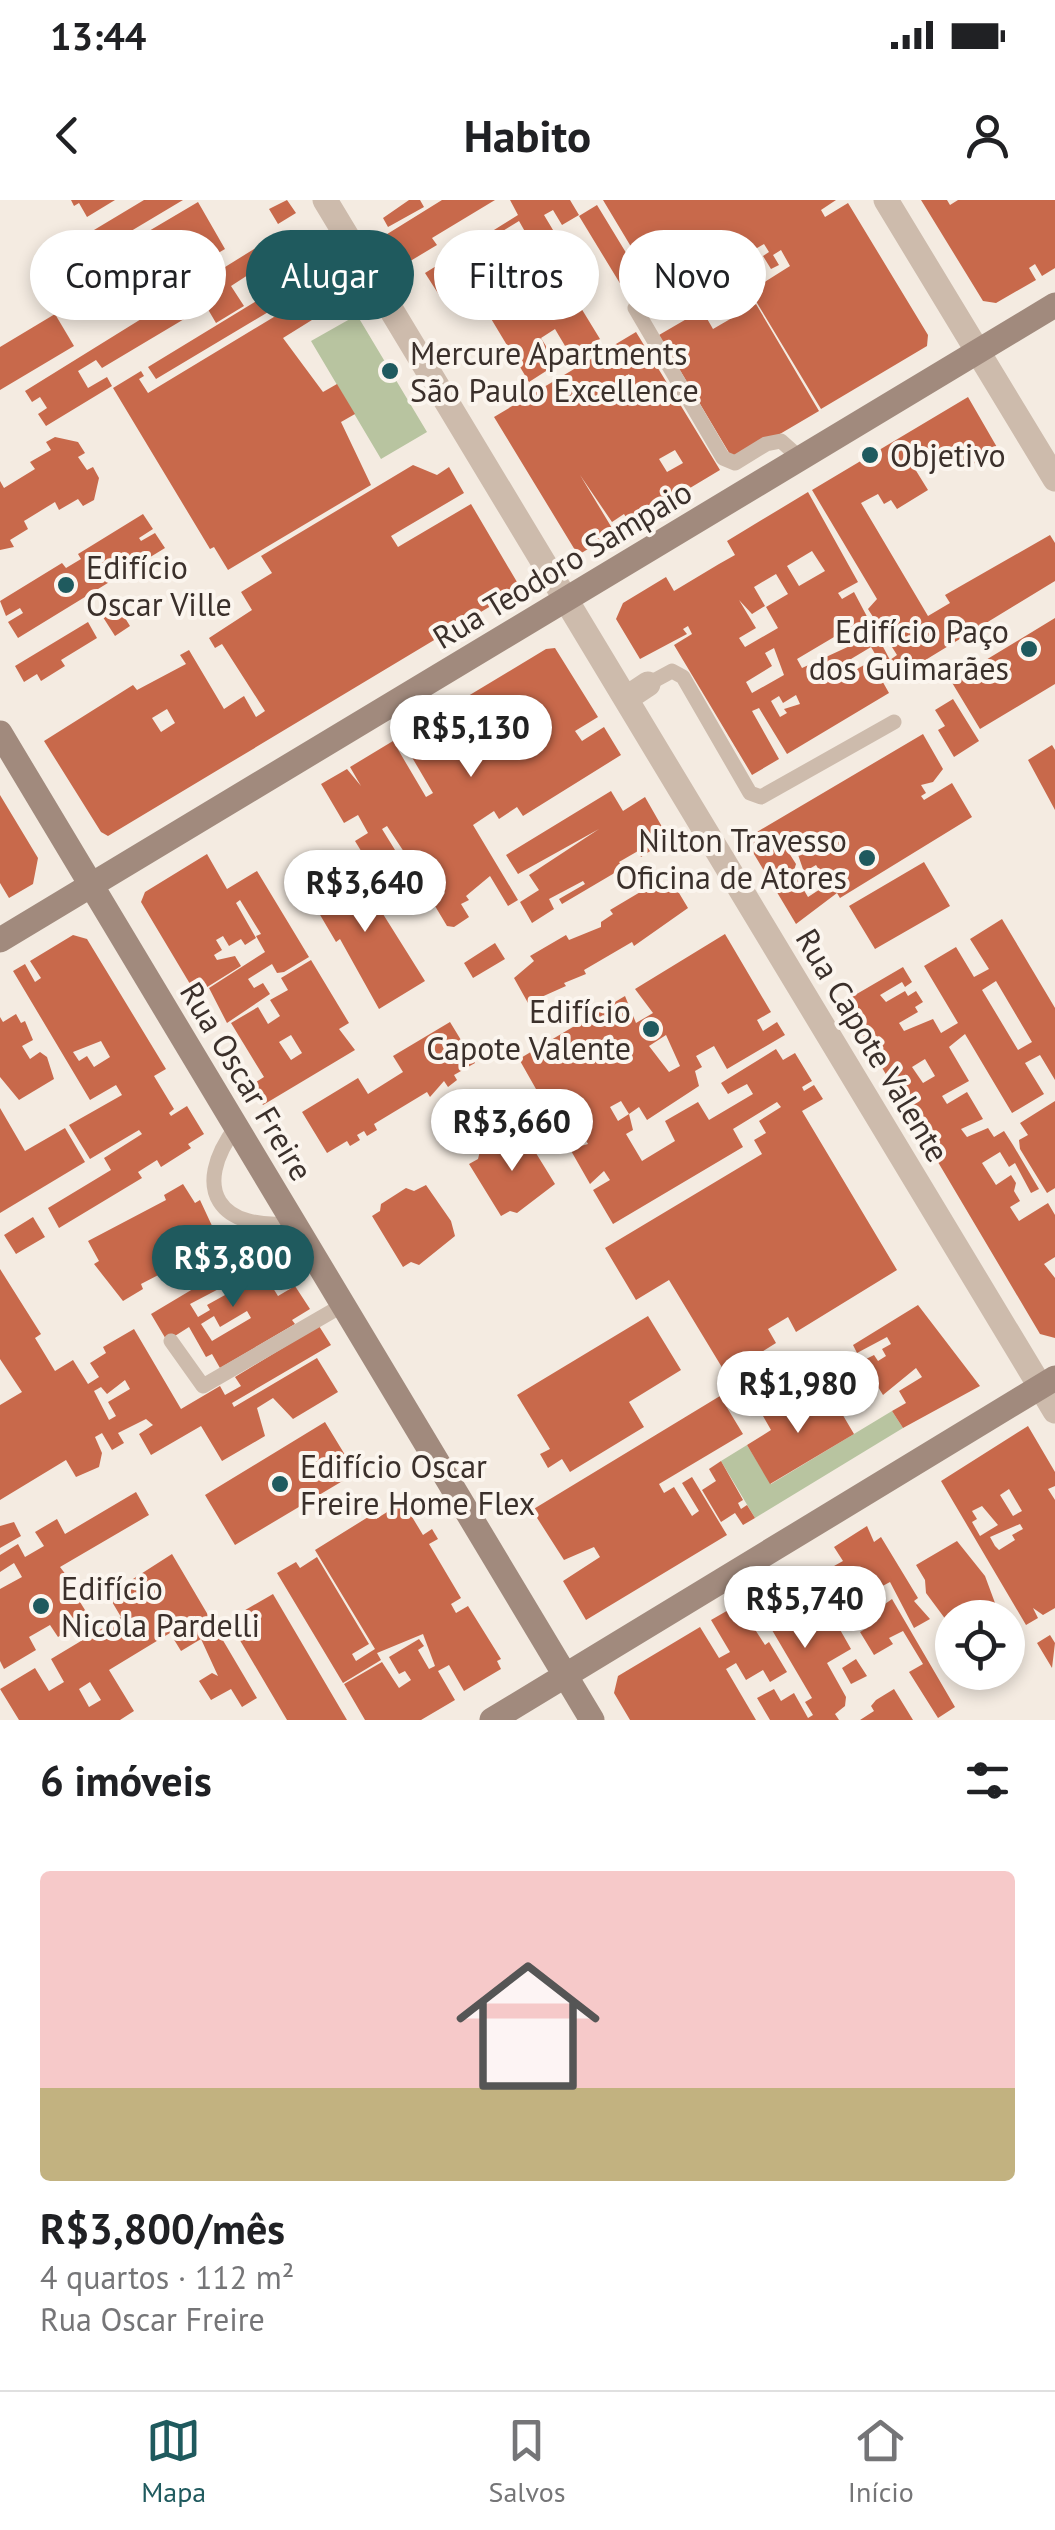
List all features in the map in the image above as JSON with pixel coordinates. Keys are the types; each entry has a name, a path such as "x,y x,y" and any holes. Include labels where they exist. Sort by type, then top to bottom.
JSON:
{"main road":[{"name":"Rua Teodoro Sampaio","path":"0,940 1055,305"},
{"name":"Rua Oscar Freire","path":"0,733 592,1720"},
{"path":"492,1720 1048,1382"}],"street":[{"name":"Rua Capote Valente","path":"325,200 567,599 638,691 1048,1382 1055,1410"},
{"path":"886,200 1055,479"}],"lane":[{"path":"642,320 723,458 735,463 766,444 780,441 800,458"},
{"path":"638,691 672,671 683,677 750,794 761,798 894,722"},
{"path":"236,1126 214,1164 214,1182 225,1211 250,1224 294,1224"},
{"path":"172,1341 203,1386 343,1305"}],"green space":[{"path":"348,320 360,320 427,432 381,459 311,341"},
{"path":"892,1411 903,1428 755,1518 721,1461 747,1445 771,1484"}],"building":[{"path":"71,200 115,200 87,217 79,203 74,206"},
{"path":"144,200 183,200 133,230 94,230"},
{"path":"287,200 296,213 278,224 269,209"},
{"path":"409,200 420,200 424,207 388,227 383,218"},
{"path":"442,200 495,200 445,230 434,230 434,247 414,259 414,230 394,230"},
{"path":"510,200 570,200 579,215 562,225 553,210 544,215 553,230 524,230 519,221 504,230 494,230 518,215"},
{"path":"603,200 836,200 821,210 825,217 848,203 928,335 927,346 821,409 766,318 766,281 790,266 781,250 773,255 779,265 771,269 766,261 766,230 621,230"},
{"path":"921,200 947,200 950,205 958,200 1055,200 1055,268 1042,276 1035,264 1029,268 1036,280 996,303 983,301"},
{"path":"198,202 214,230 151,230"},
{"path":"597,205 619,241 619,282 599,249 599,230 588,230 579,216"},
{"path":"246,254 246,276 231,286 244,306 226,317 226,266"},
{"path":"434,267 434,287 425,273"},
{"path":"246,307 246,320 255,320 156,379 148,367"},
{"path":"45,320 59,320 74,346 0,390 0,347"},
{"path":"140,320 183,320 102,368 96,360 78,371 88,388 107,377 112,386 46,426 38,414 47,408 40,397 32,402 25,391"},
{"path":"269,320 312,320 283,338 323,392 337,384 355,414 341,422 371,485 228,570 214,547 210,549 113,388 141,371 144,376 139,379 148,393"},
{"path":"492,320 588,320 600,339 571,356 555,329 541,338 557,364 529,382"},
{"path":"685,320 708,320 713,329 728,320 765,320 819,411 734,461 659,335"},
{"path":"636,332 720,470 630,524 624,514 612,522 580,475 615,533 578,555 494,417","holes":["629,374 637,388 622,397 613,384","675,450 683,463 667,472 659,459"]},
{"path":"968,397 998,449 963,470 950,448 915,469 928,490 897,509 891,500 884,504 878,494 861,503 928,616 950,603 945,595 1050,535 1055,543 1055,581 891,681 871,647 851,659 857,669 871,661 889,693 787,754 759,708 752,711 779,759 752,775 674,645 692,634 688,626 683,629 687,634 640,659 616,619 623,603 666,577 674,591 735,555 727,541 808,492 858,582 838,593 842,599 854,592 890,660 897,655 868,609 877,599 812,490","holes":["812,551 825,571 799,586 787,566","776,574 788,594 766,607 778,628 745,647 739,638 756,628 739,600 752,614 765,606 754,587","856,624 865,639 802,668 797,659","774,648 784,675 752,693 746,682 772,666 765,653","836,664 839,670 847,665 852,673 836,682 831,674 825,678 821,673","796,695 800,704 784,709 787,713 780,717 771,701 779,696 783,703"]},
{"path":"55,437 78,442 85,453 78,457 87,470 93,467 99,478 94,500 83,506 78,499 59,510 55,502 24,521 28,529 10,540 14,547 0,550 0,481 4,488 35,469 30,462 51,450 46,442"},
{"path":"413,465 437,475 449,467 464,493 391,536 398,547 471,504 517,582 516,591 108,836 101,832 44,741 133,685 137,690 186,664 180,655 189,650 224,709 244,696 256,717 265,711 222,644 215,648 209,638 252,610 241,592 272,573 261,556","holes":["167,709 175,723 161,732 152,718"]},
{"name":"Edifício Oscar Ville","path":"143,514 153,529 139,538 141,541 155,533 165,548 18,638 8,622 23,613 20,608 6,616 0,601 62,563 66,568 81,559 78,554"},
{"path":"117,605 130,626 115,636 101,614"},
{"name":"Edifício Paço dos Guimarães","path":"1055,618 1055,684 980,729 951,681"},
{"path":"88,622 97,638 61,660 65,666 41,681 37,674 24,682 15,666"},
{"path":"555,648 598,717 575,731 582,741 604,727 621,755 523,816 517,807 499,819 494,811 473,825 518,900 508,906 490,876 466,896 469,900 461,904 469,917 454,927 447,926 435,906 445,893 437,880 427,887 387,826 382,829 421,892 396,908 355,841 368,833 358,815 344,823 321,784 347,769 361,786 350,767 393,741 426,797 433,793 400,737 546,649"},
{"path":"953,699 979,741 954,757 938,730 945,726 935,710"},
{"path":"923,734 943,769 933,782 921,785 926,793 921,796 924,800 952,783 972,817 840,898 837,893 796,924 745,839","holes":["796,849 804,872 816,865 828,884 808,897 796,877 791,880 796,864 789,853"]},
{"path":"1052,745 1055,750 1055,810 1028,760"},
{"path":"611,791 623,811 645,797 669,839 641,857 638,851 619,862 623,868 562,904 559,899 585,884 583,881 549,899 554,909 532,923 520,902 539,890 529,875 599,829 518,874 506,855"},
{"path":"0,795 38,858 33,884 9,898 0,883"},
{"path":"207,854 227,889 257,871 309,957 284,972 277,973 272,964 248,979 254,988 263,983 270,994 227,1023 209,988 265,952 256,936 261,934 240,900 236,903 256,938 245,945 241,939 229,946 223,936 216,940 222,950 214,955 217,960 235,956 241,966 196,994 141,902 145,892"},
{"path":"345,861 351,863 425,981 379,1009 340,939 336,942 306,891 307,885 315,880 318,885"},
{"path":"924,862 950,906 875,949 849,906"},
{"path":"673,883 688,908 634,946 632,942 584,970 586,974 564,983 566,986 528,1003 514,978 534,961 530,956 566,935 569,940 601,927 601,922 613,914 610,910 647,888 649,892"},
{"path":"1002,919 1055,1008 1055,1080 1040,1055 1025,1063 1044,1094 1012,1113 965,1034 949,1047 969,1081 942,1096 947,1104 967,1092 983,1119 961,1129 967,1137 988,1128 994,1137 1004,1131 1013,1145 1039,1189 1031,1193 1015,1163 1009,1167 1000,1152 982,1163 996,1185 1011,1175 1020,1201 1010,1207 1019,1221 1048,1203 1055,1215 1055,1257 1044,1264 1055,1278 1055,1338 1040,1334 843,1002 903,967 912,982 905,987 902,982 880,995 886,1002 905,991 908,996 916,991 923,1002 915,1007 918,1012 899,1023 904,1031 933,1019 941,1033 958,1023 924,966 956,947 974,977 989,969 970,939","holes":["996,981 1032,1042 1018,1050 982,990","925,1059 935,1076 923,1083 912,1067"]},
{"path":"725,934 771,1012 757,1020 763,1031 777,1022 785,1035 727,1069 714,1046 696,1056 702,1067 695,1071 699,1086 647,1120 639,1107 629,1114 633,1130 626,1134 642,1161 675,1141 665,1121 698,1102 709,1120 753,1094 747,1084 728,1094 721,1083 776,1049 783,1060 795,1053 812,1081 802,1087 804,1091 814,1085 823,1099 802,1111 897,1270 796,1332 788,1317 768,1329 776,1343 726,1374 669,1280 636,1300 605,1248 762,1154 754,1140 766,1133 759,1121 781,1107 777,1102 733,1129 743,1147 613,1224 593,1190 610,1180 604,1171 590,1184 570,1149 588,1144 578,1126 562,1135 519,1059 625,996 636,1023 653,1013 635,989","holes":["666,1035 680,1066 669,1072 649,1046","621,1101 629,1114 618,1121 610,1107"]},
{"path":"73,935 87,939 166,1069 154,1076 174,1109 169,1113 171,1116 187,1106 204,1134 188,1144 191,1148 161,1167 157,1160 138,1172 142,1178 59,1228 48,1208 111,1170 104,1158 142,1134 139,1130 90,1159 69,1125 122,1095 116,1085 90,1100 13,971 25,964 35,982 41,978 30,961","holes":["101,1041 110,1057 94,1067 87,1056 79,1061 73,1052"]},
{"path":"495,943 505,959 473,978 464,963"},
{"path":"311,960 349,1023 339,1029 355,1050 263,1105 251,1085 264,1077 231,1023 258,1007 268,1024 280,1016 270,1000 288,990 281,978","holes":["291,1035 302,1053 291,1060 279,1042"]},
{"path":"16,1014 21,1023 25,1021 33,1040 22,1046 30,1059 40,1052 47,1057 54,1079 19,1100 0,1077 0,1017 3,1022"},
{"path":"450,1022 475,1063 454,1075 457,1080 448,1087 444,1081 430,1097 427,1092 374,1124 377,1130 367,1136 364,1131 357,1135 360,1140 350,1146 347,1141 327,1153 302,1112 358,1078 368,1094 403,1072 393,1056"},
{"path":"1055,1101 1055,1188 1047,1193 1020,1149 1019,1140 1028,1135 1020,1123"},
{"path":"0,1108 25,1151 65,1128 85,1162 0,1213"},
{"path":"523,1132 555,1184 517,1213 510,1211 501,1216 469,1164 478,1159 480,1151 505,1136 512,1138"},
{"path":"183,1184 195,1203 200,1200 220,1243 141,1284 143,1289 123,1301 94,1264 99,1261 88,1241 166,1200 164,1195"},
{"path":"426,1185 451,1221 455,1236 419,1265 411,1262 403,1267 372,1216 380,1211 381,1204 406,1188 414,1191"},
{"path":"33,1217 45,1237 16,1254 4,1235"},
{"path":"270,1243 279,1258 261,1269 278,1296 295,1286 310,1309 292,1320 295,1324 220,1368 212,1354 206,1357 189,1327 167,1341 151,1314","holes":["230,1283 234,1290 207,1305 210,1310 198,1317 190,1304","247,1311 251,1318 212,1341 201,1324 214,1316 220,1327"]},
{"path":"0,1269 41,1334 35,1338 55,1371 73,1360 88,1384 99,1377 90,1363 106,1353 103,1347 134,1329 181,1409 220,1386 225,1395 241,1386 235,1377 319,1326 331,1345 232,1403 234,1407 317,1358 338,1392 293,1419 273,1398 257,1408 265,1436 222,1461 201,1426 151,1455 139,1434 153,1425 146,1419 118,1433 124,1443 112,1450 102,1433 95,1437 102,1453 99,1467 76,1477 66,1460 0,1500 0,1405 22,1392 0,1359","holes":["125,1380 130,1389 108,1402 116,1416 109,1420 94,1391 101,1387 107,1394"]},
{"path":"918,1305 980,1386 903,1428 892,1411 906,1403 899,1391 922,1377 916,1368 883,1395 862,1361 874,1355 878,1361 886,1356 882,1349 891,1344 887,1337 857,1353 853,1345"},
{"path":"648,1316 681,1370 629,1402 644,1427 570,1472 562,1459 548,1468 540,1454 550,1449 517,1395"},
{"path":"831,1395 854,1434 770,1484 747,1445 771,1430 763,1416 797,1396 805,1410"},
{"path":"720,1396 743,1434 659,1484 664,1493 674,1487 692,1516 699,1511 682,1483 692,1477 727,1535 586,1620 563,1581 600,1557 594,1547 564,1560 532,1510"},
{"name":"Edifício Oscar Freire Home Flex","path":"325,1422 356,1473 235,1545 205,1495"},
{"path":"1028,1426 1055,1472 1055,1486 1048,1489 1055,1500 1055,1608 1043,1615 1033,1608 1038,1618 1026,1625 1025,1600 1011,1600 941,1481","holes":["1009,1489 1022,1511 1013,1516 1000,1495","982,1506 998,1525 980,1536 972,1522 977,1519 972,1511","1020,1524 1023,1529 1012,1535 1015,1540 999,1550 990,1537"]},
{"path":"721,1461 743,1500 738,1503 741,1509 747,1505 755,1518 743,1525 735,1513 721,1522 702,1490 716,1481 709,1469"},
{"name":"Edifício Nicola Pardelli","path":"136,1492 149,1515 60,1567 79,1592 75,1594 90,1618 58,1637 50,1625 29,1637 36,1650 4,1669 0,1661 0,1589 22,1577 14,1563 0,1572 0,1555 18,1544 25,1557 44,1546 35,1532 57,1519 65,1534"},
{"path":"403,1502 423,1535 432,1529 438,1539 429,1544 461,1598 451,1604 456,1613 468,1606 501,1659 497,1661 501,1669 464,1691 449,1665 438,1671 455,1700 421,1720 365,1720 344,1684 382,1662 399,1688 411,1680 405,1671 399,1674 389,1657 419,1639 424,1646 418,1650 429,1669 435,1666 423,1634 377,1653 381,1660 343,1683 277,1573 296,1562 300,1568 317,1557 369,1644 352,1654 356,1661 375,1649 315,1550 373,1514 376,1519"},
{"path":"14,1522 21,1536 0,1548 0,1526"},
{"path":"867,1526 874,1542 881,1537 918,1598 914,1601 930,1619 914,1628 890,1582 877,1589 885,1604 892,1599 935,1673 935,1690 945,1690 955,1707 938,1718 909,1672 923,1664 903,1631 889,1638 893,1644 874,1655 860,1632 867,1628 851,1601 844,1604 825,1571 843,1561 834,1547"},
{"path":"957,1541 985,1576 994,1600 935,1600 935,1605 916,1565"},
{"path":"172,1554 257,1698 242,1707 231,1689 211,1700 199,1681 212,1673 218,1676 201,1639 181,1651 170,1633 109,1670 134,1711 120,1720 19,1720 0,1689 35,1668 49,1691 64,1682 51,1659 121,1617 108,1595","holes":["90,1682 101,1700 89,1707 79,1689"]},
{"path":"803,1566 820,1595 813,1599 827,1624 834,1619 851,1649 827,1663 846,1697 845,1706 835,1714 839,1720 770,1720 757,1698 774,1689 781,1701 794,1693 808,1718 813,1715 805,1702 812,1698 759,1608 786,1592 779,1580"},
{"path":"273,1594 347,1720 287,1720 228,1620"},
{"path":"744,1601 760,1628 756,1631 765,1645 769,1642 787,1672 770,1682 763,1670 746,1680 736,1663 726,1669 756,1720 630,1720 614,1693 618,1676 700,1627 719,1658 730,1652 711,1620"},
{"path":"1050,1635 1055,1643 1052,1668 1037,1643"},
{"path":"856,1659 867,1676 851,1684 842,1668"},
{"path":"894,1689 913,1720 860,1720 874,1711 871,1706 876,1700"}],"place":[{"name":"Mercure Apartments São Paulo Excellence","path":"390,371"},
{"name":"Objetivo","path":"870,455"},
{"name":"Edifício Oscar Ville","path":"66,585"},
{"name":"Edifício Paço dos Guimarães","path":"1029,649"},
{"name":"Nilton Travesso Oficina de Atores","path":"867,858"},
{"name":"Edifício Capote Valente","path":"651,1029"},
{"name":"Edifício Oscar Freire Home Flex","path":"280,1484"},
{"name":"Edifício Nicola Pardelli","path":"41,1606"}]}
